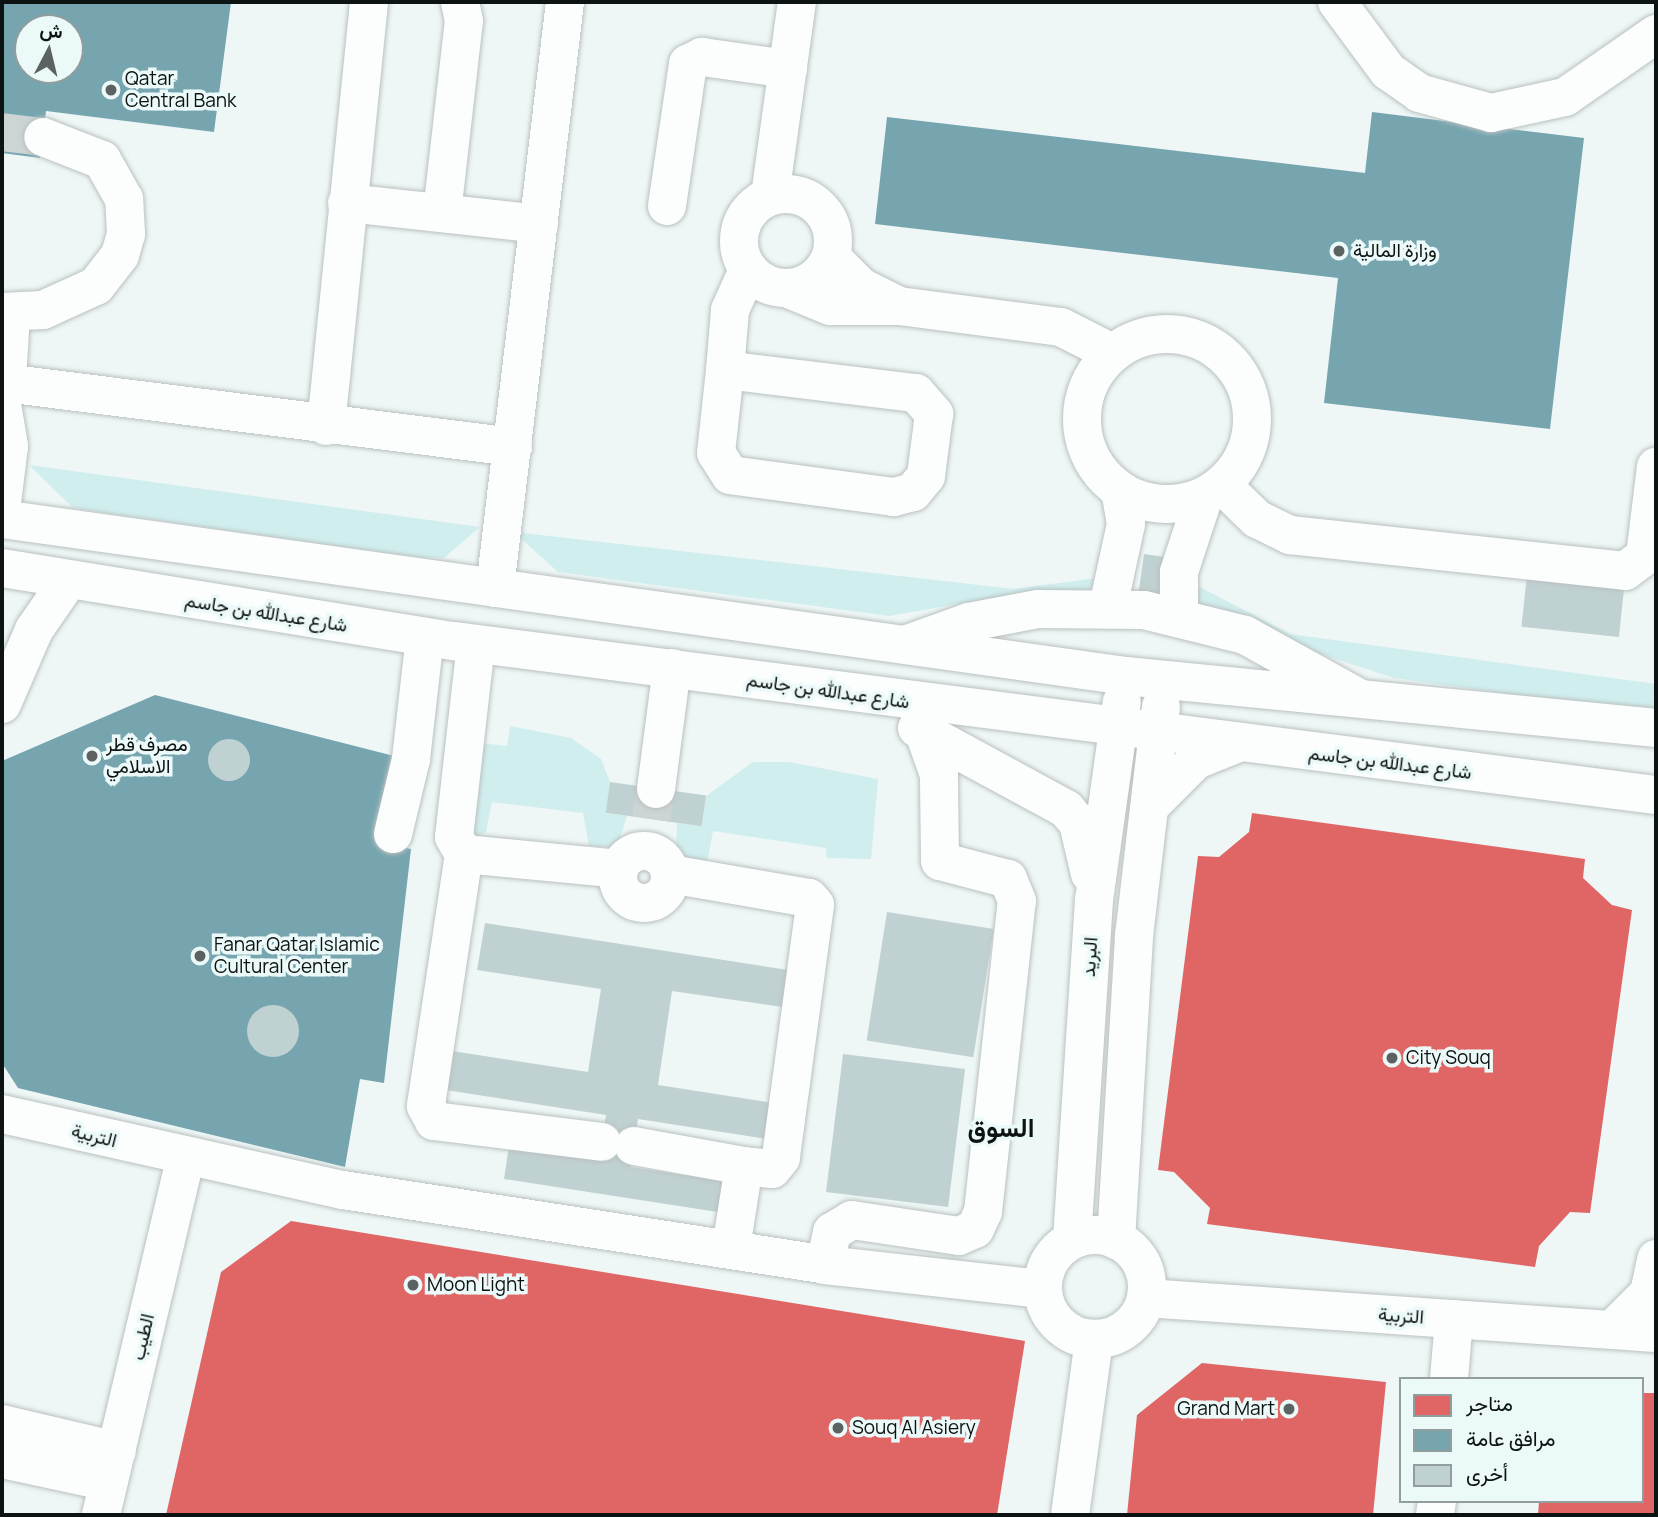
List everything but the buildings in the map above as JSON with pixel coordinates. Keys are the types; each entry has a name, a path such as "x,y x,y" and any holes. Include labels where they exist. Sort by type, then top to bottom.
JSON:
{"street":[{"path":"326,426 369,2"},
{"path":"442,213 464,21 460,2"},
{"path":"495,588 565,2"},
{"path":"797,2 771,196 741,227 740,249 748,270 830,306 899,306 1060,327 1112,353"},
{"path":"1337,2 1388,71 1419,93 1492,113 1565,97 1656,34"},
{"path":"667,205 688,64 702,57 788,69"},
{"path":"2,503 9,446 5,383 6,313 43,310 96,286 120,256 126,234 124,199 107,166 81,148 43,137"},
{"path":"771,196 805,198 820,208 832,231 831,257 813,279 786,288"},
{"path":"347,203 539,224"},
{"path":"831,257 861,287 899,306"},
{"path":"725,370 916,393 934,414 926,476 913,492 894,497 730,475 716,453 730,310 748,270"},
{"path":"1179,616 1179,572 1213,491 1249,444 1253,421 1250,397 1233,365 1204,342 1181,335 1156,334 1112,353 1094,373 1081,424 1093,461 1120,491 1147,502 1213,491 1257,519 1290,535 1625,571 1645,556 1656,467"},
{"path":"5,383 326,426 513,447"},
{"path":"1108,607 1126,524 1120,491"},
{"path":"2,519 1165,681 1366,703 1656,728"},
{"name":"شارع عبدالله بن جاسم","path":"2,568 67,582 476,644 672,668 887,700 1656,795"},
{"path":"2,704 34,630 67,582"},
{"path":"903,645 969,622 1038,609 1108,607 1179,616 1245,635 1366,703"},
{"path":"393,834 411,759 425,637"},
{"path":"464,854 649,840 809,898 815,905 781,1158 772,1169 618,1144 435,1121 426,1106 464,854 454,837 476,644"},
{"path":"649,840 672,668"},
{"name":"البريد","path":"1072,1240 1094,900 1126,676"},
{"path":"1116,1240 1134,936 1165,681"},
{"path":"887,700 925,735 1066,809 1085,841 1094,900"},
{"path":"825,1265 832,1232 852,1220 958,1236 975,1229 983,1212 1017,901 1008,879 940,861 939,775 925,735"},
{"path":"1151,805 1196,760 1236,744"},
{"name":"التربية","path":"2,1114 185,1158 343,1190 731,1248 825,1265 1042,1289"},
{"name":"الطيب","path":"109,1483 185,1158"},
{"path":"731,1248 744,1166"},
{"path":"1072,1240 1116,1240 1141,1264 1146,1298 1127,1328 1094,1339 1053,1318 1042,1289 1050,1260 1072,1240"},
{"path":"1613,1329 1640,1307 1656,1274"},
{"name":"التربية","path":"1146,1298 1656,1334"},
{"path":"1449,1377 1454,1319"},
{"path":"1070,1515 1094,1339"},
{"path":"2,1424 109,1483"},
{"path":"2,1459 109,1483"}],"shaded area":[{"path":"29,465 480,527 444,558 414,557 72,507"},
{"path":"514,532 1014,589 1097,578 1081,600 1005,596 889,616 558,572"},
{"path":"1198,586 1290,634 1656,684 1656,714 1394,678 1197,614"},
{"path":"510,726 571,738 601,759 610,782 606,813 627,816 617,847 589,846 583,813 492,802 486,832 474,837 465,820 479,743 507,746"},
{"path":"753,762 789,762 878,779 871,859 827,858 826,848 713,831 707,863 684,859 676,847 677,823 702,826 706,796"}],"tunnel":[{"path":"2,132 43,137"},
{"path":"651,819 656,789"}],"place":[{"name":"Qatar Central Bank","path":"111,90"},
{"name":"وزارة المالية","path":"1339,251"},
{"name":"مصرف قطر الاسلامي","path":"92,756"},
{"name":"Fanar Qatar Islamic Cultural Center","path":"200,956"},
{"name":"City Souq","path":"1392,1058"},
{"name":"Moon Light","path":"413,1285"},
{"name":"Grand Mart","path":"1289,1409"},
{"name":"Souq Al Asiery","path":"838,1428"}],"district":[{"name":"السوق","path":"1001,1128"}]}
